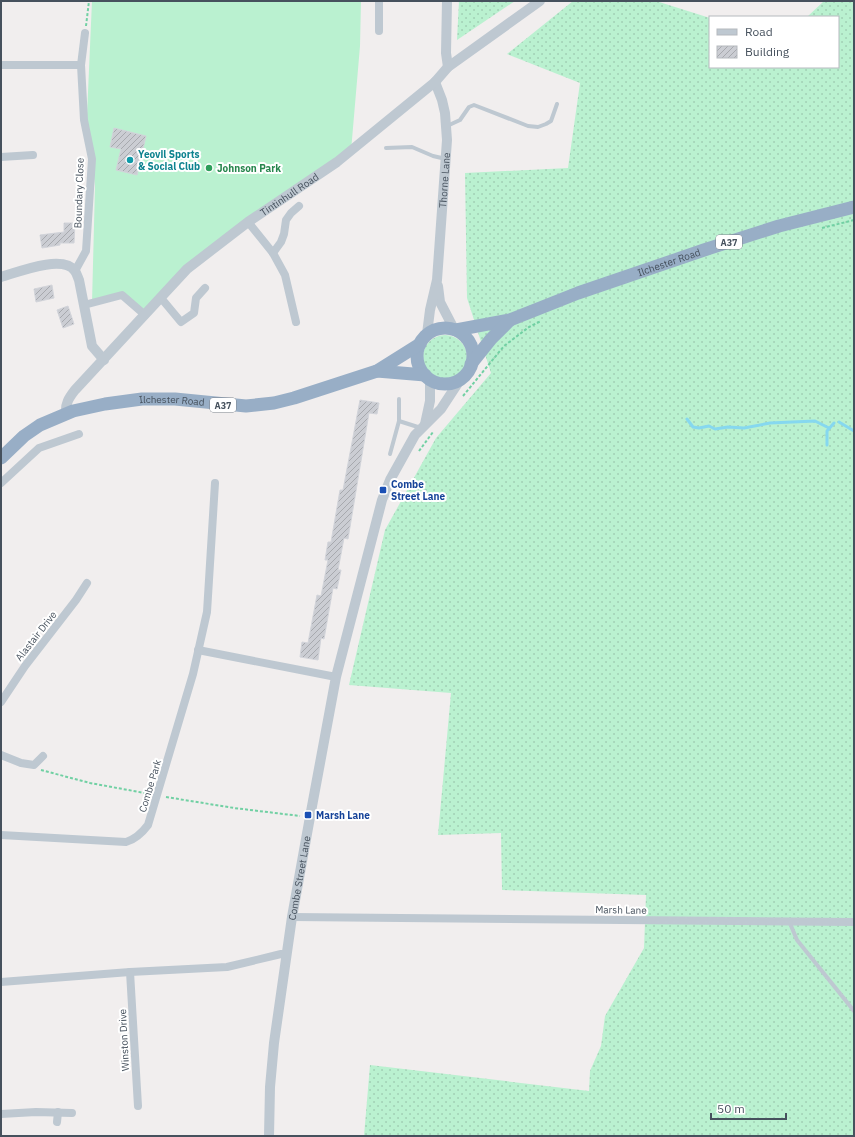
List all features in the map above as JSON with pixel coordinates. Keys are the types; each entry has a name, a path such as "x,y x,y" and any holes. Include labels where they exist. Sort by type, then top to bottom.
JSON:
{"highway":[{"name":"Ilchester Road","path":"455,329 510,320 564,298 698,252 779,226 854,207"},
{"name":"Ilchester Road","path":"471,364 491,339 510,320"},
{"name":"A37","path":"424,339 438,329 455,329"},
{"path":"455,329 463,334 470,345 472,354 471,364"},
{"name":"Ilchester Road","path":"1,458 24,436 36,428 66,414 104,404 142,399 175,399 236,405 261,405 294,398 377,371 424,339"},
{"path":"424,339 417,359 419,368 427,377"},
{"name":"A37","path":"427,377 448,384 453,384 460,380 467,372 471,364"},
{"name":"Ilchester Road","path":"377,371 427,377"}],"street":[{"path":"379,1 379,31"},
{"path":"447,1 446,53 448,67"},
{"name":"Tintinhull Road","path":"66,414 65,405 75,390 187,270 248,222 337,162 435,82 448,67 540,1"},
{"name":"Boundary Close","path":"75,271 86,251 92,159 84,120 80,65 84,33"},
{"path":"1,65 80,65"},
{"name":"Thorne Lane","path":"424,339 437,280 446,159 445,113 435,82"},
{"path":"1,157 33,155"},
{"path":"273,253 281,242 286,220 299,206"},
{"path":"248,222 273,253 286,275 296,322"},
{"path":"1,277 44,265 56,264 66,265 75,271 79,280 92,346 104,360"},
{"name":"Thorne Lane","path":"437,280 440,302 455,329"},
{"path":"161,298 182,322 194,313 196,298 205,288"},
{"path":"84,305 122,295 145,315"},
{"name":"Combe Street Lane","path":"424,426 430,401 427,377"},
{"name":"Combe Street Lane","path":"268,1136 274,1043 292,916 336,677 382,500 390,480 415,435 441,409 460,380"},
{"path":"1,483 39,448 79,434"},
{"name":"Combe Park","path":"1,835 126,842 137,837 148,825 193,674 207,612 215,482"},
{"name":"Alastair Drive","path":"1,702 25,666 76,600 87,583"},
{"path":"198,650 336,677"},
{"path":"1,755 21,763 34,764 44,756"},
{"name":"Marsh Lane","path":"292,916 854,922"},
{"path":"1,982 130,972 227,967 281,954 287,954"},
{"name":"Winston Drive","path":"130,972 138,1106"},
{"path":"58,1112 58,1122"},
{"path":"1,1114 72,1113"}],"lane":[{"path":"446,127 460,120 469,107 474,105 528,126 538,126 551,121 557,104"},
{"path":"386,148 412,147 433,156 446,159"},
{"path":"390,454 399,421 399,399"},
{"path":"399,421 424,426"},
{"path":"789,921 796,940 854,1011"}],"path":[{"path":"84,33 89,1"},
{"path":"819,229 854,220"},
{"path":"460,400 504,346 529,327 542,320"},
{"path":"418,452 436,428"},
{"path":"34,764 38,770 157,795 234,808 310,817"}],"green space":[{"name":"Johnson Park","path":"92,1 361,1 360,46 351,151 187,269 145,315 122,295 92,303 95,186 87,115"},
{"path":"459,1 515,1 457,40"},
{"path":"573,1 656,1 709,18 709,68 839,68 839,16 808,16 824,1 854,1 854,1136 364,1136 370,1065 589,1091 590,1071 601,1046 605,1016 644,948 646,895 502,890 501,833 438,835 451,693 349,685 385,530 436,438 491,373 467,298 465,173 568,168 580,83 507,54"},
{"path":"445,335 457,339 463,345 467,357 463,369 457,375 445,379 433,375 427,369 423,357 427,345 433,339"},
{"path":"824,426 829,428 827,432 827,445 822,445 819,441 820,430"}],"building":[{"name":"Yeovil Sports & Social Club","path":"114,128 146,136 137,175 116,170 121,149 110,147"},
{"path":"64,223 75,223 74,243 60,243 60,245 42,248 40,235 64,232"},
{"path":"52,285 54,298 36,302 34,289"},
{"path":"68,306 74,324 63,328 57,310"},
{"path":"360,400 379,403 377,414 369,413 348,539 344,538 338,570 341,570 337,589 333,588 324,639 321,638 318,660 300,657 302,642 308,643 317,595 321,596 328,560 325,560 328,542 331,542 340,490 343,490"}],"waterway":[{"path":"687,419 693,427 699,428 709,426 715,429 728,427 744,428 770,423 815,421 829,428"},
{"path":"839,422 854,431"},
{"path":"827,445 827,431 834,423"}],"place":[{"name":"Yeovil Sports & Social Club","path":"130,160"},
{"name":"Johnson Park","path":"209,168"},
{"name":"Combe Street Lane","path":"383,490"},
{"name":"Marsh Lane","path":"308,815"}]}
